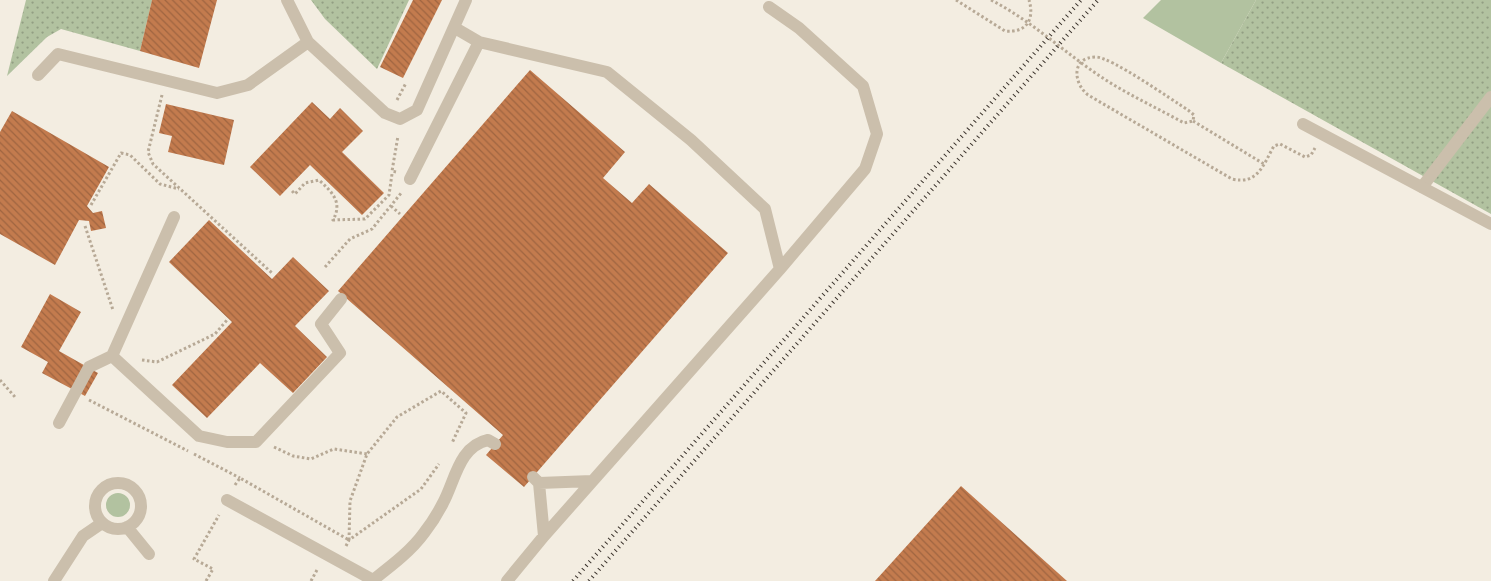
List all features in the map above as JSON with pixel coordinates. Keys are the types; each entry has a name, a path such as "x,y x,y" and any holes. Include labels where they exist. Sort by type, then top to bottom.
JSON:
{"street":[{"path":"287,0 308,42 385,113 400,119 418,110 466,0"},
{"path":"507,581 544,536 780,268 864,169 877,134 863,86 798,28 769,7"},
{"path":"455,28 479,42 607,72 692,140 765,209 780,268"},
{"path":"38,75 58,54 217,92 248,85 308,42"},
{"path":"410,179 479,42"},
{"path":"1422,187 1491,97"},
{"path":"1303,124 1491,224"},
{"path":"58,423 88,368 112,356 174,217"},
{"path":"112,356 199,436 227,442 256,442 340,353 321,324 341,299"},
{"path":"227,500 374,580 392,566 423,534 443,503 458,468 473,446 488,440 495,444"},
{"path":"544,536 536,480 592,482"},
{"path":"119,482 127,484 134,489 140,498 140,513 127,527 118,530 102,523 96,512 95,503 98,494 103,488 119,482"},
{"path":"54,581 83,536 102,523"},
{"path":"127,527 150,554"}],"path":[{"path":"956,0 1005,31 1014,32 1023,30 1029,23 1031,16 1029,0"},
{"path":"992,0 1109,82 1184,122 1193,121 1264,164"},
{"path":"1193,121 1194,116 1188,110 1104,58 1095,56 1087,59 1077,70 1076,79 1080,89 1088,95 1232,179 1242,182 1251,179 1264,164 1274,146 1280,144 1305,157 1311,155 1322,134"},
{"path":"166,80 148,152 153,164 272,273"},
{"path":"292,192 295,194 306,183 319,180 336,196 338,211 333,220 365,219 388,195 400,119 397,102 406,84"},
{"path":"91,205 120,153 130,155 160,184 180,189"},
{"path":"325,266 350,238 372,229 410,179 392,171"},
{"path":"391,206 400,214"},
{"path":"86,226 122,334"},
{"path":"112,356 157,362 215,334 227,320"},
{"path":"0,380 15,398"},
{"path":"441,461 421,489 349,540 350,501 367,454 397,417 441,391 466,413 451,444"},
{"path":"75,392 240,478"},
{"path":"256,442 270,445 293,456 311,459 334,449 367,454"}],"green space":[{"path":"26,0 152,0 140,51 61,29 47,37 7,76"},
{"path":"311,0 409,0 377,69 325,19"},
{"path":"1161,0 1256,0 1221,63 1143,18"},
{"path":"1256,0 1491,0 1491,214 1221,63"},
{"path":"118,493 127,496 130,505 127,514 118,517 109,514 106,505 109,496"}],"building":[{"path":"152,0 217,0 199,68 140,51"},
{"path":"413,0 442,0 403,78 380,67"},
{"path":"530,70 625,152 603,178 632,203 649,184 728,253 524,487 486,455 503,435 338,291"},
{"path":"312,102 330,119 340,108 363,131 342,152 384,193 362,215 310,165 280,196 250,167"},
{"path":"166,104 234,120 224,165 168,152 172,136 159,133"},
{"path":"12,111 109,167 87,206 93,213 102,211 106,228 91,231 89,221 79,220 55,265 0,234 0,132"},
{"path":"209,220 272,279 293,257 329,291 295,326 327,357 293,393 260,363 207,418 172,385 232,322 169,262"},
{"path":"50,294 81,312 59,351 98,373 85,396 42,373 48,362 21,347"},
{"path":"961,486 1067,581 875,581"}],"railway":[{"path":"573,581 1081,0"},
{"path":"589,581 1098,0"}]}
